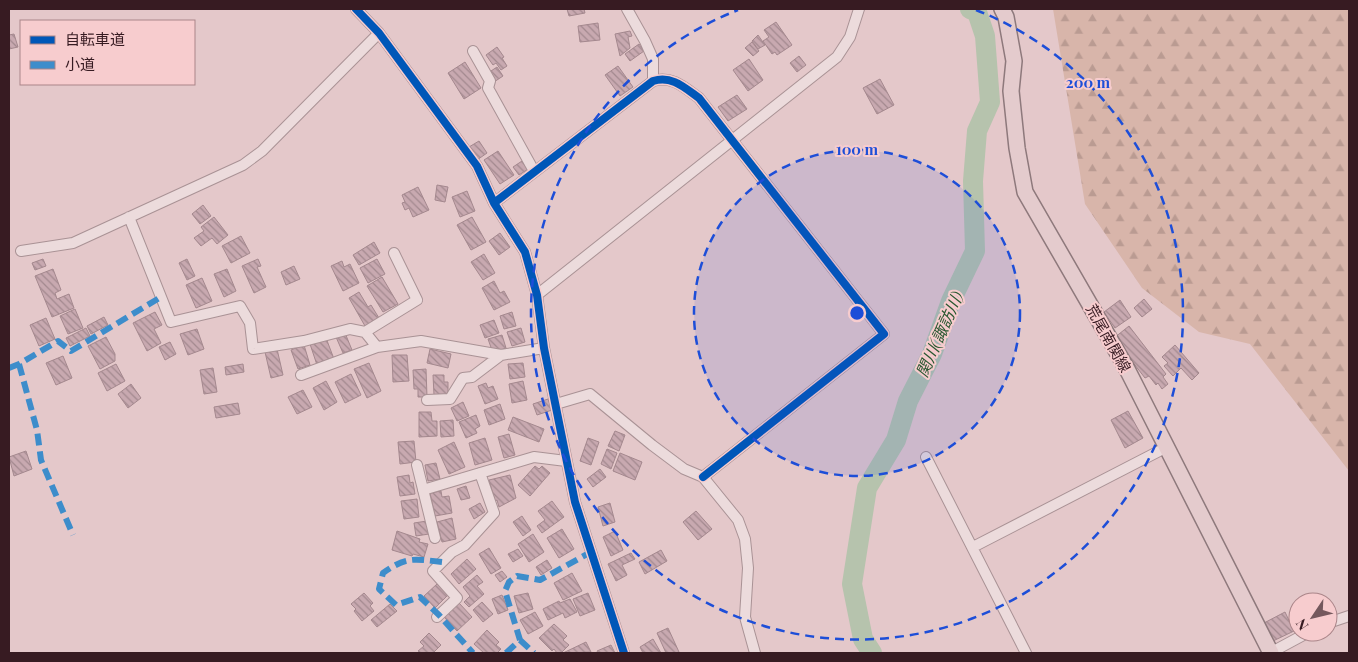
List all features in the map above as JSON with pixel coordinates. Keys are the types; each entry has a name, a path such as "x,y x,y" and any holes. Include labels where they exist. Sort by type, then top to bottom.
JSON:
{"main road":[{"name":"荒尾南関線","path":"1002,9 1006,17 1014,61 1011,91 1017,148 1025,192 1127,369 1270,653"}],"street":[{"path":"356,9 379,34 477,166 494,203 525,252 537,295 544,348 575,502 624,653"},
{"path":"627,9 645,40 653,59 653,81"},
{"path":"537,295 837,57 850,36 859,9"},
{"path":"22,251 73,243 243,165 262,151 379,34"},
{"path":"473,51 490,81 488,88 534,171"},
{"path":"494,203 653,81 663,78 679,84 698,98 884,334 704,477"},
{"path":"129,217 171,322 240,306 250,323 253,349 304,341 350,330 364,332 378,347"},
{"path":"364,332 417,300 394,253"},
{"path":"301,375 378,347 421,340 501,355 544,348"},
{"path":"426,400 450,399 463,378 472,377 501,355"},
{"path":"556,404 590,394 684,469 704,477 738,520 745,540 748,568 745,617 755,653"},
{"path":"973,547 1167,446"},
{"path":"424,490 534,457 566,461"},
{"path":"926,457 1026,653"},
{"path":"417,465 435,538"},
{"path":"437,617 457,598 433,571 452,552 465,545 494,513 480,473"},
{"path":"1270,653 1291,642"}],"green space":[{"path":"1053,9 1349,9 1349,471 1250,344 1199,332 1142,288 1085,204"}],"building":[{"path":"567,9 584,9 585,13 569,16"},
{"path":"776,22 792,45 777,55 775,52 772,54 763,41 769,37 764,30"},
{"path":"598,23 600,40 580,42 578,26"},
{"path":"630,31 632,36 628,37 630,48 620,56 615,34"},
{"path":"14,34 18,47 9,49 9,35"},
{"path":"758,35 765,45 758,49 752,41"},
{"path":"752,42 759,51 753,56 745,48"},
{"path":"639,44 644,51 630,61 625,54"},
{"path":"497,47 504,57 502,58 507,66 501,70 496,63 493,65 486,55"},
{"path":"799,56 806,65 797,72 790,63"},
{"path":"749,59 763,80 748,91 733,70"},
{"path":"465,62 481,88 464,99 448,73"},
{"path":"618,66 633,87 620,96 605,75"},
{"path":"497,67 503,76 494,82 488,73"},
{"path":"880,79 894,105 877,114 863,88"},
{"path":"737,95 747,109 728,121 718,107"},
{"path":"479,141 487,153 477,160 469,147"},
{"path":"498,151 514,175 500,184 484,160"},
{"path":"522,161 528,169 519,175 513,167"},
{"path":"437,185 448,187 445,202 435,200"},
{"path":"418,187 429,210 413,217 409,208 405,210 402,203 405,202 402,195"},
{"path":"467,191 475,211 460,217 452,197"},
{"path":"203,205 211,216 200,224 192,214"},
{"path":"214,217 228,235 217,244 212,238 201,246 194,238 204,231 201,227"},
{"path":"472,217 486,242 471,250 457,225"},
{"path":"500,233 510,247 499,255 489,241"},
{"path":"241,236 250,253 231,263 222,246"},
{"path":"374,242 380,253 359,265 353,255"},
{"path":"484,254 495,273 483,280 471,262"},
{"path":"43,259 46,266 35,270 32,263"},
{"path":"187,259 195,276 187,280 179,263"},
{"path":"258,259 261,266 257,267 266,287 254,293 242,266"},
{"path":"377,259 385,274 368,283 360,268"},
{"path":"342,261 344,267 350,264 359,283 343,291 331,266"},
{"path":"294,266 300,279 286,285 281,272"},
{"path":"53,269 61,290 55,293 57,299 69,294 74,308 52,317 35,276"},
{"path":"227,269 236,291 224,297 214,274"},
{"path":"382,277 398,304 383,312 367,286"},
{"path":"202,278 212,301 196,308 186,285"},
{"path":"494,281 500,293 504,291 510,302 494,310 482,288"},
{"path":"359,292 368,307 371,305 379,318 365,326 349,298"},
{"path":"1144,299 1152,309 1142,317 1134,308"},
{"path":"1120,300 1131,317 1115,328 1104,312"},
{"path":"75,309 83,328 68,334 60,316"},
{"path":"155,312 162,325 154,329 161,343 147,351 133,323"},
{"path":"512,312 516,326 504,329 500,316"},
{"path":"104,317 108,325 91,334 87,326"},
{"path":"46,318 55,339 39,346 30,325"},
{"path":"494,320 499,333 485,338 480,325"},
{"path":"1129,326 1166,374 1163,377 1168,384 1162,389 1149,376 1145,378 1114,338"},
{"path":"86,328 90,336 70,346 66,338"},
{"path":"521,328 525,342 512,346 507,332"},
{"path":"197,329 204,349 188,355 180,334"},
{"path":"345,333 352,350 343,353 336,337"},
{"path":"502,335 506,348 493,353 488,339"},
{"path":"106,337 115,354 115,361 100,369 88,346"},
{"path":"326,338 334,359 317,365 310,344"},
{"path":"170,342 176,354 165,360 159,347"},
{"path":"304,345 310,365 298,369 291,350"},
{"path":"1175,345 1199,373 1192,380 1181,368 1173,376 1164,366 1168,363 1162,357"},
{"path":"277,349 283,375 271,378 265,352"},
{"path":"430,349 451,354 448,368 427,363"},
{"path":"392,355 407,355 409,381 393,382"},
{"path":"63,356 72,378 56,385 46,363"},
{"path":"369,363 381,391 367,398 354,369"},
{"path":"523,363 525,377 510,379 508,364"},
{"path":"116,364 125,381 107,391 98,373"},
{"path":"243,364 244,372 226,375 225,367"},
{"path":"213,368 217,392 204,394 200,370"},
{"path":"426,369 427,397 418,397 418,389 414,389 413,370"},
{"path":"351,374 361,395 345,403 335,382"},
{"path":"433,375 444,375 444,382 448,382 448,395 434,395"},
{"path":"326,381 337,402 324,410 313,388"},
{"path":"523,381 527,400 512,403 509,384"},
{"path":"486,383 488,388 493,386 498,399 485,404 478,386"},
{"path":"131,384 141,398 128,408 118,394"},
{"path":"303,390 312,407 297,414 288,397"},
{"path":"548,399 552,410 537,415 533,404"},
{"path":"463,402 469,416 457,421 451,408"},
{"path":"238,403 240,414 216,418 214,407"},
{"path":"500,404 505,419 489,425 484,410"},
{"path":"1128,411 1143,438 1125,448 1111,420"},
{"path":"419,412 431,412 432,421 437,421 437,436 419,437"},
{"path":"476,415 480,426 475,429 477,433 466,438 459,422"},
{"path":"513,417 544,429 539,442 508,430"},
{"path":"453,420 454,436 441,437 440,421"},
{"path":"615,431 625,435 619,451 608,446"},
{"path":"509,434 515,455 504,458 498,437"},
{"path":"485,438 492,460 475,465 469,443"},
{"path":"588,438 599,442 591,465 580,461"},
{"path":"414,441 416,462 400,464 398,442"},
{"path":"454,442 465,467 449,474 438,450"},
{"path":"607,449 617,453 611,469 601,464"},
{"path":"26,451 32,469 14,476 9,457"},
{"path":"620,453 642,462 635,480 613,471"},
{"path":"436,463 440,479 428,481 425,465"},
{"path":"535,466 539,469 542,466 550,473 530,496 518,485"},
{"path":"600,469 606,477 593,487 587,479"},
{"path":"409,475 410,483 413,482 415,494 400,496 397,477"},
{"path":"510,475 516,498 499,507 497,500 495,501 489,480"},
{"path":"466,486 470,498 461,500 457,489"},
{"path":"441,491 442,497 449,496 452,513 435,516 430,493"},
{"path":"417,499 419,517 404,519 401,501"},
{"path":"552,501 564,517 542,533 537,526 545,520 538,511"},
{"path":"480,503 485,512 474,519 469,509"},
{"path":"610,503 615,522 603,526 598,507"},
{"path":"696,511 712,529 698,540 683,522"},
{"path":"522,516 531,530 523,536 513,522"},
{"path":"452,518 456,539 442,542 437,522"},
{"path":"427,521 429,534 416,536 414,523"},
{"path":"562,529 574,549 559,558 547,538"},
{"path":"397,531 420,539 419,542 428,544 424,557 413,554 412,556 392,550"},
{"path":"615,531 623,550 611,556 603,537"},
{"path":"533,534 544,552 529,562 518,544"},
{"path":"489,548 501,568 491,574 479,554"},
{"path":"518,549 523,556 513,562 508,554"},
{"path":"661,550 667,561 645,574 639,562"},
{"path":"631,553 635,559 622,565 627,575 616,581 608,564"},
{"path":"467,559 476,569 459,584 451,574"},
{"path":"547,560 552,568 541,575 536,567"},
{"path":"502,571 507,577 500,582 495,575"},
{"path":"572,573 582,591 563,600 554,583"},
{"path":"477,575 483,582 477,586 484,594 469,607 464,602 470,596 463,587"},
{"path":"437,584 448,595 435,608 424,596"},
{"path":"364,593 373,603 370,606 374,611 362,621 351,604"},
{"path":"528,593 533,609 519,613 514,596"},
{"path":"588,593 595,610 580,616 573,599"},
{"path":"502,595 508,610 498,614 492,599"},
{"path":"570,599 577,612 565,618 563,613 548,620 543,609 559,601 560,603"},
{"path":"482,602 493,614 483,622 473,610"},
{"path":"459,603 472,617 457,631 444,617"},
{"path":"390,604 397,611 377,627 371,620"},
{"path":"535,612 543,626 528,634 520,620"},
{"path":"1285,612 1288,618 1288,634 1273,641 1264,623"},
{"path":"554,624 567,636 563,640 569,645 561,653 557,653 554,649 552,651 539,638"},
{"path":"668,628 679,652 666,653 657,633"},
{"path":"487,630 499,642 496,645 501,649 497,653 484,653 474,644"},
{"path":"429,633 441,645 433,653 421,653 418,651 424,646 420,642"},
{"path":"653,639 661,653 643,653 640,647"},
{"path":"586,642 591,652 563,653"},
{"path":"611,645 615,653 598,653 597,651"}],"waterway":[{"name":"関川(諏訪川)","path":"872,653 863,639 852,584 867,488 896,440 908,401 932,354 951,301 975,251 973,181 977,131 990,102 985,36 977,12 970,9"}],"marked path":[{"path":"9,368 58,341 71,351 161,297"},
{"path":"19,364 37,430 41,460 73,535"},
{"path":"506,653 520,640 505,591 509,582 517,576 540,580 591,552"},
{"path":"442,562 405,561 383,573 379,589 396,605 420,597 473,653"},
{"path":"520,640 534,653"}],"cycle path":[{"path":"356,9 379,33 477,166 494,203 525,252 537,295 544,348 575,502 624,653"},
{"path":"494,203 653,81 672,81 699,98 884,334 703,477"}]}
